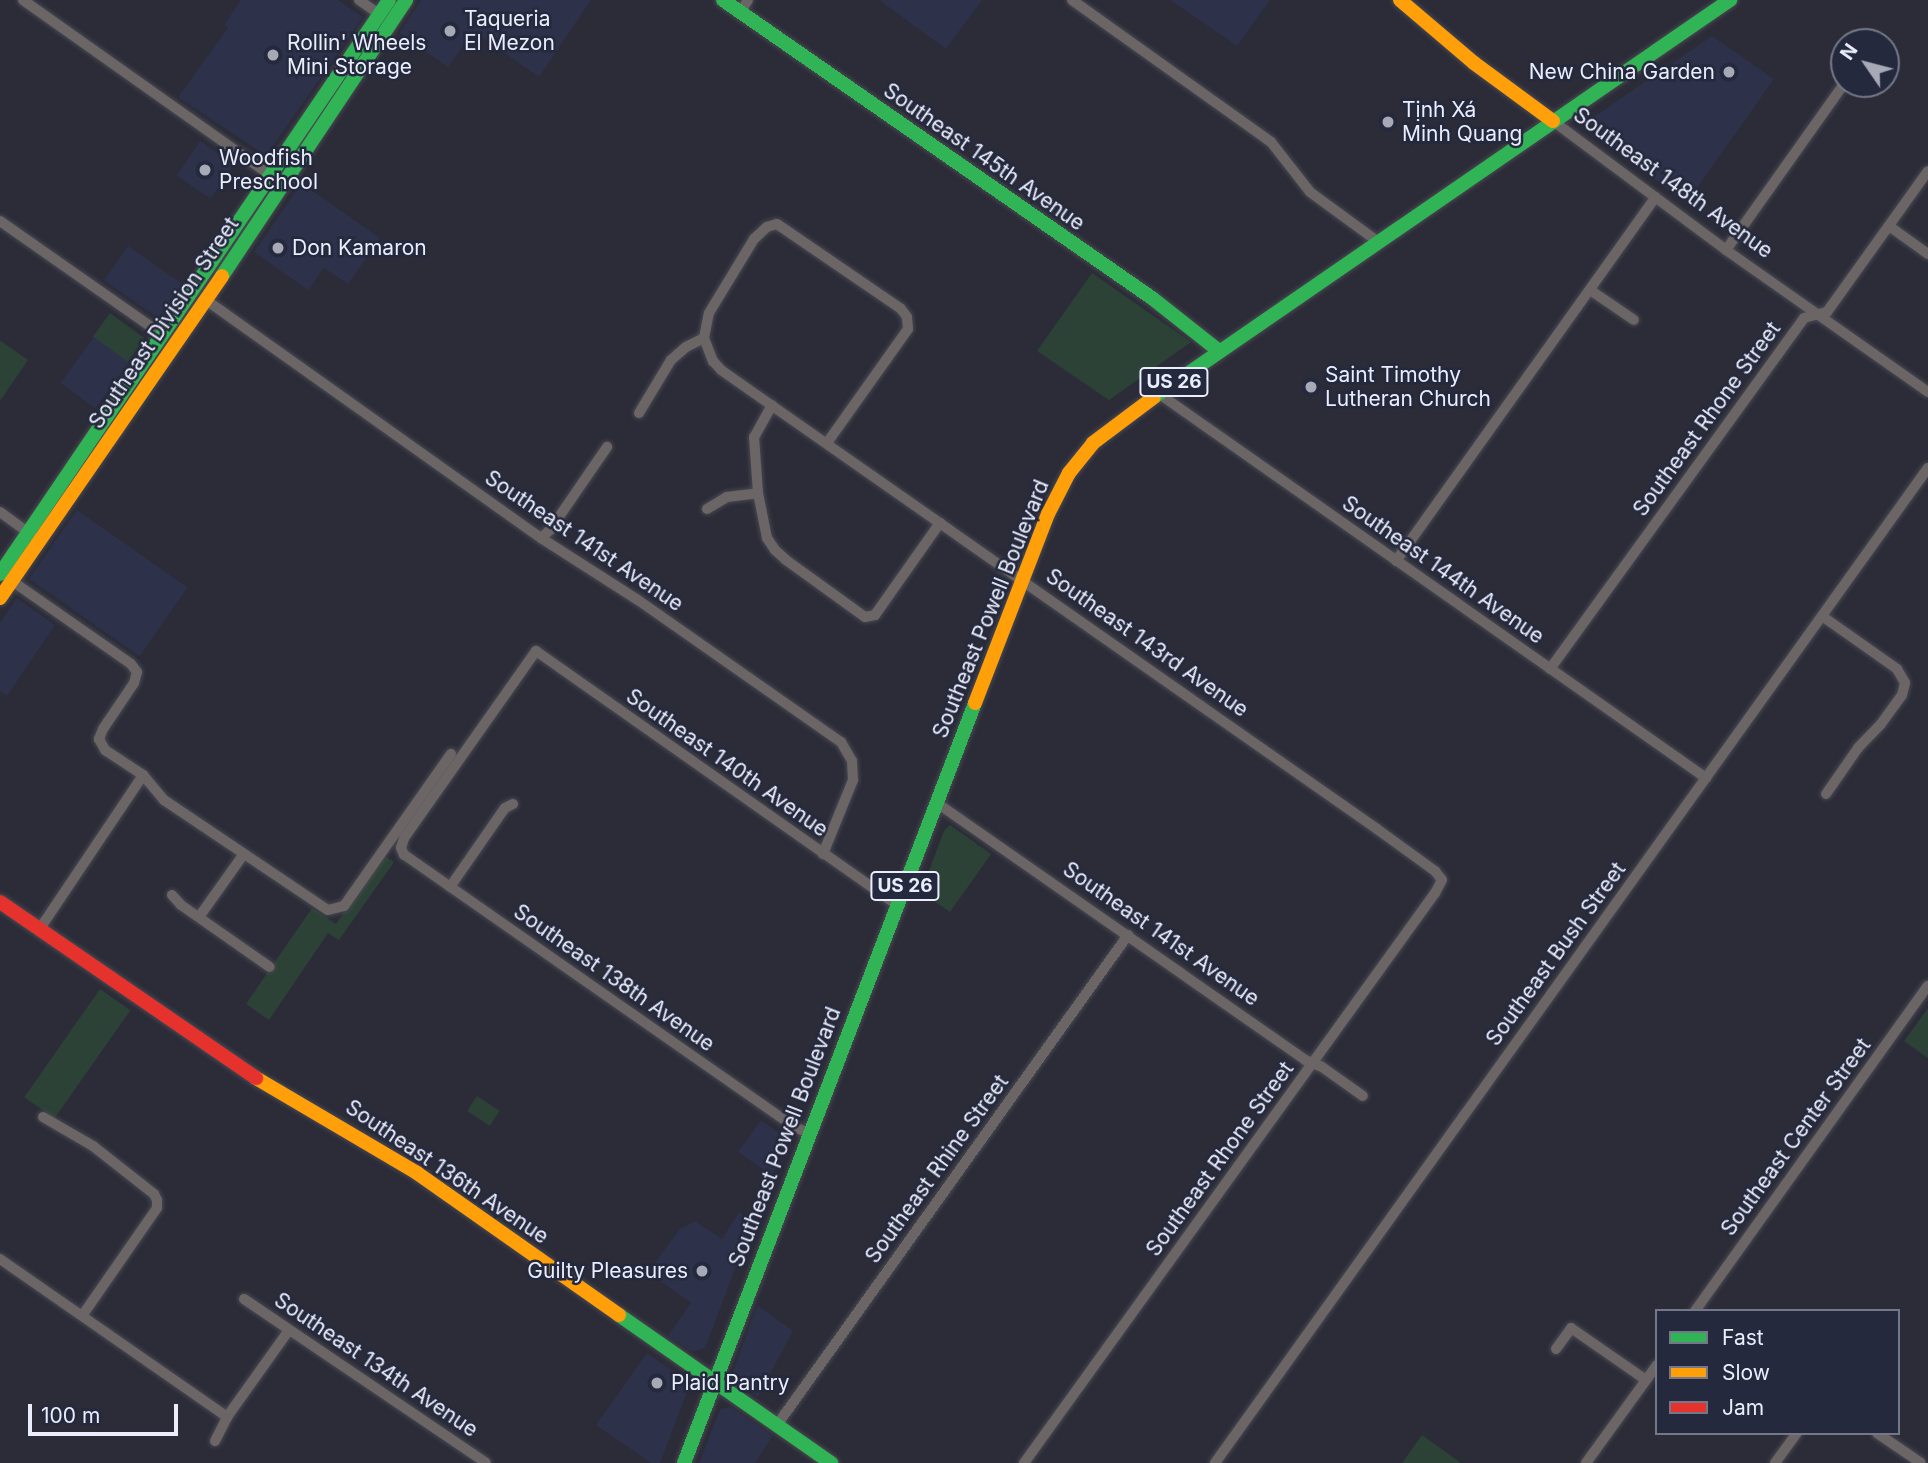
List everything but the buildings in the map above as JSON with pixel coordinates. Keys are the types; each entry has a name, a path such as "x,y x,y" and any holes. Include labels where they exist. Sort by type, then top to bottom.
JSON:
{"main road":[{"name":"Southeast Division Street","path":"0,598 6,577 270,175 389,0"},
{"name":"Southeast Division Street","path":"34,537 149,385 406,0"},
{"name":"Southeast 145th Avenue","path":"723,0 744,6 1152,298 1219,351"},
{"name":"Southeast 148th Avenue","path":"1401,0 1474,63 1553,121"},
{"name":"Southeast Powell Boulevard","path":"673,1463 748,1301 750,1286 1023,579 1056,495 1077,461 1111,427 1158,393 1553,121 1714,5 1730,0"},
{"path":"365,61 380,26 379,14"},
{"path":"195,288 206,300"},
{"path":"149,385 152,369 168,342 164,336"},
{"name":"Southeast 136th Avenue","path":"0,902 231,1063 389,1154 831,1463"},
{"name":"Southeast Powell Boulevard","path":"684,1463 712,1380"}],"street":[{"path":"23,0 270,175"},
{"path":"359,0 379,14"},
{"path":"1072,0 1271,142 1310,192 1377,241"},
{"path":"1726,250 1834,98"},
{"name":"Southeast 148th Avenue","path":"1553,121 1726,250 1928,392"},
{"name":"Southeast Rhone Street","path":"1550,669 1804,318 1827,312 1928,171"},
{"path":"1396,561 1656,197"},
{"path":"0,221 164,336"},
{"path":"639,413 671,360 686,347 704,338 709,313 754,239 766,227 777,224 901,310 907,317 908,329 827,443"},
{"path":"1889,226 1928,254"},
{"path":"1590,289 1634,320"},
{"name":"Southeast 141st Avenue","path":"206,300 541,538 638,600 841,742 852,761 853,780 823,854"},
{"name":"Southeast 143rd Avenue","path":"704,338 712,361 721,370 1023,579 1441,876"},
{"name":"Southeast 144th Avenue","path":"1158,393 1706,778"},
{"path":"772,405 754,437 758,493 767,538 775,550 865,617 874,615 940,523"},
{"path":"541,538 550,530 607,447"},
{"name":"Southeast Bush Street","path":"1215,1463 1928,468"},
{"path":"707,509 727,497 758,493"},
{"path":"0,512 34,537"},
{"path":"6,577 131,664 137,672 134,682 99,739 105,750 143,775 164,800 311,902 336,910 344,906 451,754"},
{"path":"1822,616 1897,669 1905,682 1902,695 1881,724 1858,748 1826,794"},
{"name":"Southeast 140th Avenue","path":"536,651 897,905"},
{"name":"Southeast 138th Avenue","path":"536,651 404,838 401,848 404,855 796,1128 810,1133"},
{"path":"39,930 143,775"},
{"name":"Southeast 141st Avenue","path":"937,803 1363,1096"},
{"path":"450,887 505,808 513,804"},
{"path":"199,917 243,855"},
{"name":"Southeast Rhone Street","path":"1024,1463 1435,893 1442,880 1441,876"},
{"path":"172,895 270,967"},
{"name":"Southeast Rhine Street","path":"777,1425 1128,935"},
{"name":"Southeast Center Street","path":"1700,1309 1928,986"},
{"path":"43,1116 93,1146 154,1194 157,1208 82,1316"},
{"path":"0,1259 226,1417"},
{"name":"Southeast 134th Avenue","path":"244,1298 486,1463"},
{"path":"1556,1349 1571,1328 1646,1380"},
{"path":"215,1441 226,1417 289,1330"},
{"path":"1586,1463 1655,1368"},
{"path":"1775,1463 1796,1435"},
{"path":"1880,1435 1921,1463"}],"shaded area":[{"name":"Rollin' Wheels Mini Storage","path":"241,0 338,0 363,17 266,156 178,97 228,28 224,25"},
{"path":"421,0 591,0 539,77 473,31 448,67 399,33"},
{"path":"879,0 982,0 946,49"},
{"path":"1170,0 1270,0 1237,46"},
{"path":"1712,36 1774,79 1687,202 1597,139 1591,125 1595,116"},
{"name":"Woodfish Preschool","path":"200,141 234,164 211,199 177,176"},
{"path":"301,183 380,238 348,284 324,268 308,290 254,252"},
{"path":"128,246 182,284 158,318 104,280"},
{"path":"94,337 129,362 95,408 60,383"},
{"path":"77,510 188,587 139,656 29,579"},
{"path":"17,598 55,625 7,696 0,691 0,623"},
{"path":"761,1120 782,1135 785,1141 772,1176 738,1152"},
{"path":"739,1212 753,1222 705,1348 692,1352 668,1336 691,1303 648,1272 680,1229 695,1221 722,1239"},
{"path":"757,1305 793,1331 758,1397 736,1382 733,1372"},
{"path":"647,1353 684,1378 689,1387 660,1463 651,1463 596,1425"},
{"path":"731,1407 773,1436 755,1463 699,1463 720,1409"}],"green space":[{"path":"1092,273 1191,342 1109,400 1037,351"},
{"path":"110,313 145,338 128,362 93,336"},
{"path":"0,342 28,360 0,401"},
{"path":"950,825 991,854 950,912 921,892 944,831"},
{"path":"383,855 394,862 339,940 328,933 269,1020 246,1004 312,908 336,924"},
{"path":"100,989 130,1010 55,1118 24,1097"},
{"path":"1928,1008 1928,1058 1904,1041"},
{"path":"477,1096 500,1111 490,1126 467,1111"},
{"path":"1422,1435 1461,1463 1402,1463"}],"traffic: fast":[{"path":"0,574 389,0"},
{"path":"222,276 406,0"},
{"path":"723,0 1152,298 1219,351"},
{"path":"1154,397 1730,0"},
{"path":"684,1463 975,703"},
{"path":"619,1315 831,1463"}],"traffic: slow":[{"path":"1400,0 1474,63 1553,121"},
{"path":"0,598 222,276"},
{"path":"975,703 1048,514 1069,473 1093,443 1154,397"},
{"path":"256,1078 417,1173 619,1315"}],"traffic: jam":[{"path":"0,902 256,1078"}],"place":[{"name":"Taqueria El Mezon","path":"450,31"},
{"name":"Rollin' Wheels Mini Storage","path":"273,55"},
{"name":"New China Garden","path":"1729,72"},
{"name":"Tịnh Xá Minh Quang","path":"1388,122"},
{"name":"Woodfish Preschool","path":"205,170"},
{"name":"Don Kamaron","path":"278,248"},
{"name":"Saint Timothy Lutheran Church","path":"1311,387"},
{"name":"Guilty Pleasures","path":"702,1271"},
{"name":"Plaid Pantry","path":"657,1383"}]}
